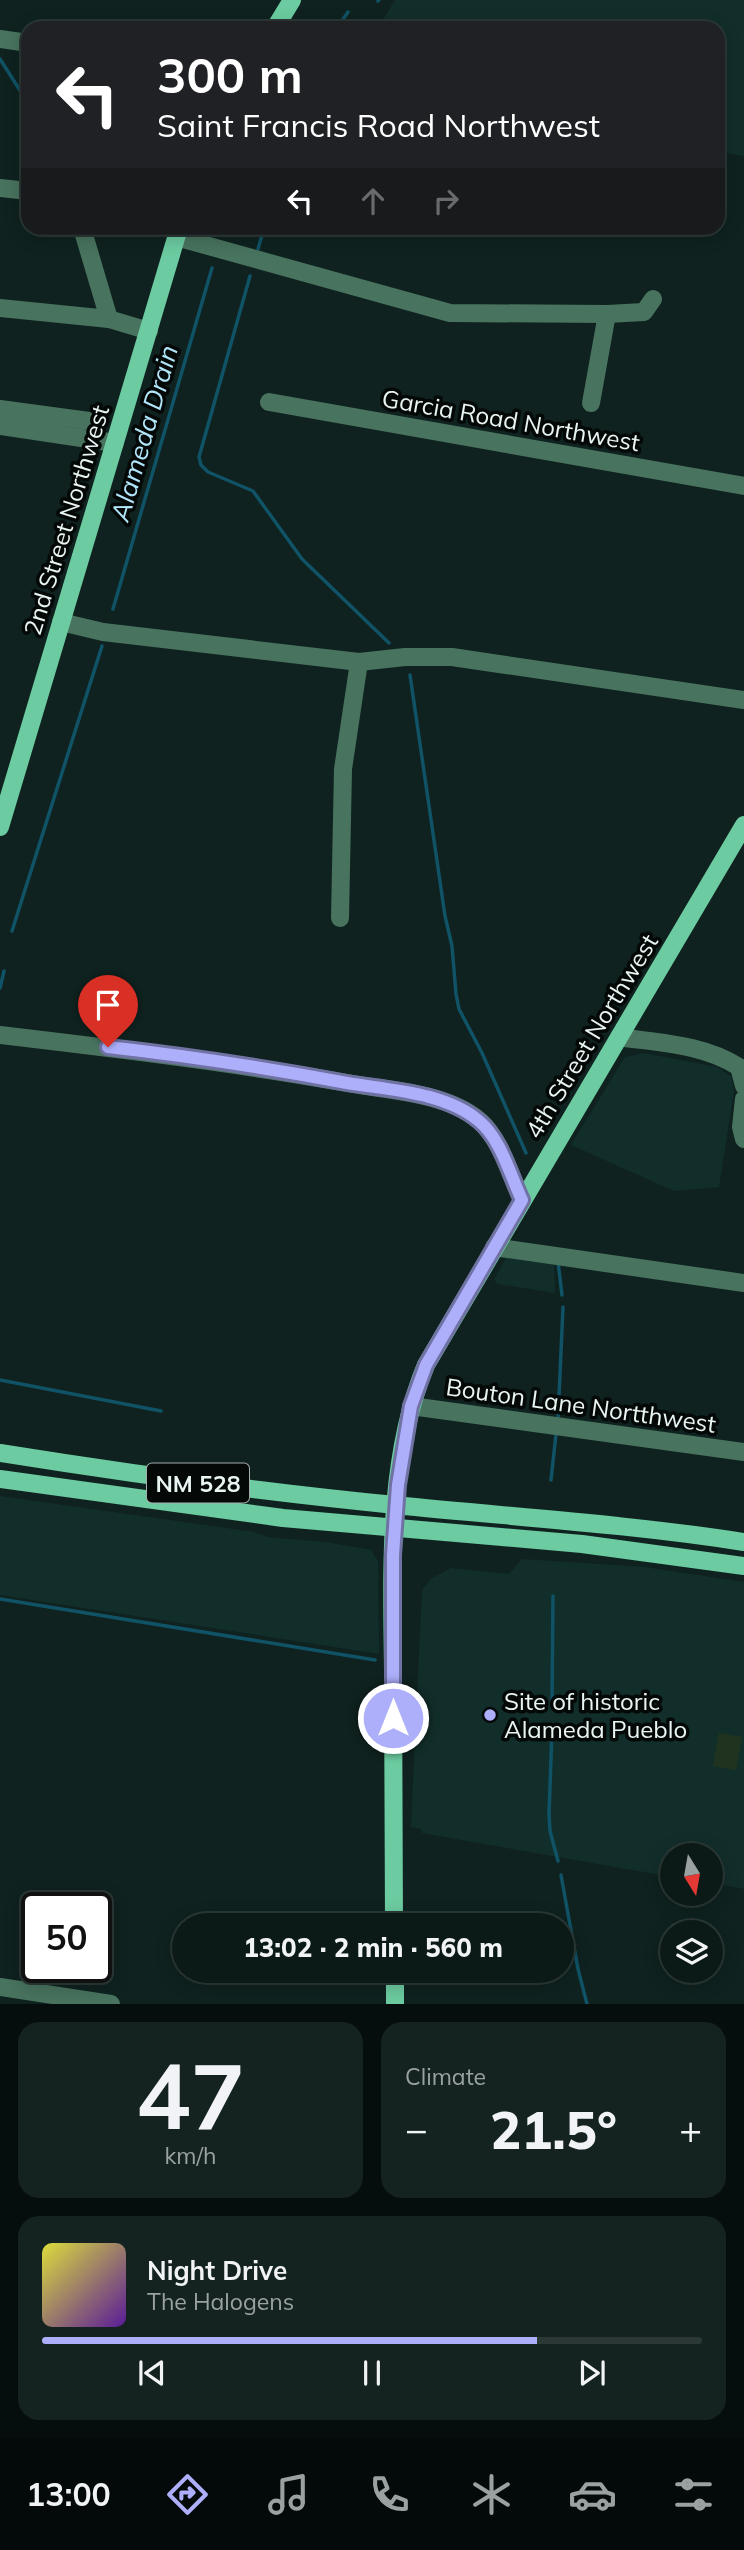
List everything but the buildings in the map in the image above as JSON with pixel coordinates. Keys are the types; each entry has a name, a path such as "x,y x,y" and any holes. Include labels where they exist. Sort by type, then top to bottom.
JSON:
{"main road":[{"path":"279,21 292,0"},
{"name":"2nd Street Northwest","path":"0,827 177,235"},
{"name":"4th Street Northwest","path":"394,1913 393,1555 396,1506 411,1406 426,1365 494,1247 742,834"},
{"name":"NM 528","path":"0,1453 191,1483 396,1506 587,1521 744,1542"},
{"name":"NM 528","path":"0,1479 203,1508 582,1544 744,1566"},
{"path":"395,1983 395,2004"}],"street":[{"path":"0,39 21,42"},
{"path":"0,188 21,190"},
{"path":"84,235 109,319"},
{"path":"188,235 450,313 645,312 653,299"},
{"path":"0,308 109,319 149,331"},
{"path":"591,403 607,314"},
{"name":"Garcia Road Northwest","path":"269,402 744,486"},
{"path":"0,409 89,421"},
{"path":"0,426 115,443"},
{"path":"61,622 103,632 359,663 405,657 452,657 744,700"},
{"path":"340,918 343,769 359,663"},
{"path":"0,1035 156,1052 427,1097 455,1106 479,1121 492,1135 522,1200"},
{"path":"619,1037 688,1047 724,1058 739,1067 744,1086"},
{"path":"744,1099 741,1127 744,1139"},
{"path":"494,1247 744,1283"},
{"name":"Bouton Lane Nortthwest","path":"411,1406 744,1452"},
{"path":"0,1987 111,2004"}],"shaded area":[{"path":"395,0 744,0 744,156 725,153 725,21 382,21"},
{"path":"644,1053 717,1067 731,1076 734,1091 719,1187 674,1191 571,1145 625,1057"},
{"path":"509,1252 554,1259 555,1293 498,1284 494,1280"},
{"path":"0,1496 255,1532 267,1537 326,1542 371,1550 378,1561 379,1654 0,1595"},
{"path":"522,1559 645,1567 744,1582 744,1889 723,1885 723,1843 660,1843 660,1875 422,1833 421,1829 411,1827 422,1590 432,1578 451,1568 509,1574"},
{"path":"719,1733 742,1737 736,1770 713,1766"}],"waterway":[{"name":"Alameda Drain","path":"342,21 348,12"},
{"path":"0,59 21,92"},
{"path":"258,249 262,235"},
{"name":"Alameda Drain","path":"113,609 212,268"},
{"path":"250,276 199,457 201,465 208,472 253,491 302,559 389,643"},
{"name":"Alameda Drain","path":"12,931 102,646"},
{"path":"410,675 445,916 452,946 459,1009 482,1053 526,1153"},
{"path":"0,988 4,971"},
{"path":"558,1262 562,1295"},
{"path":"558,1419 563,1307"},
{"path":"0,1380 161,1411"},
{"path":"551,1480 556,1434"},
{"path":"552,1699 553,1596"},
{"path":"0,1599 375,1660"},
{"path":"552,1730 549,1814 550,1831 558,1861"},
{"path":"561,1875 587,2004"}],"place":[{"name":"Site of historic Alameda Pueblo","path":"490,1715"}],"route":[{"path":"108,1047 265,1068 427,1097 455,1106 479,1121 492,1135 522,1200 426,1365 411,1406 398,1485 393,1555 393,1718"}]}
